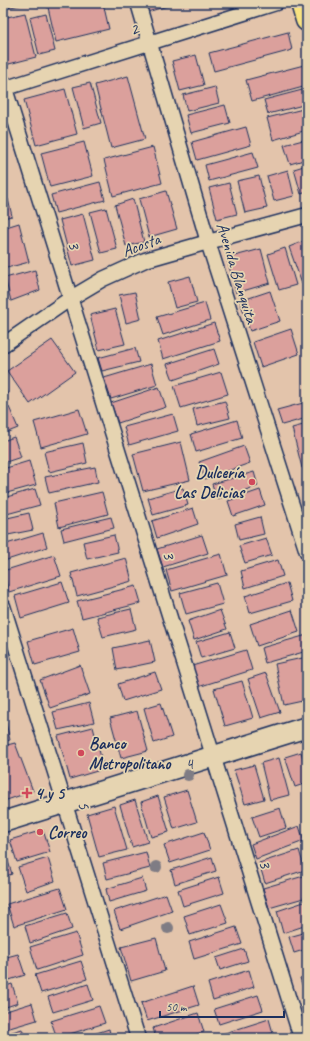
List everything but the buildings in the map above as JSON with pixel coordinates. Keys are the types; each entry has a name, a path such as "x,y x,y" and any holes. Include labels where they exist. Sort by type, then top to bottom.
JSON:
{"main road":[{"path":"302,3 307,20"}],"street":[{"name":"Avenida Blanquita","path":"138,3 151,42 208,242 307,552"},
{"name":"2","path":"4,86 276,3"},
{"name":"3","path":"4,86 71,298 212,757 301,1038"},
{"name":"Acosta","path":"3,345 71,298 103,279 145,260 307,215"},
{"name":"5","path":"3,606 138,1038"},
{"name":"4","path":"3,822 307,727"}],"place":[{"name":"Dulcería Las Delicias","path":"252,482"},
{"name":"Banco Metropolitano","path":"81,753"},
{"name":"4 y 5","path":"27,793"},
{"name":"Correo","path":"40,832"}]}
